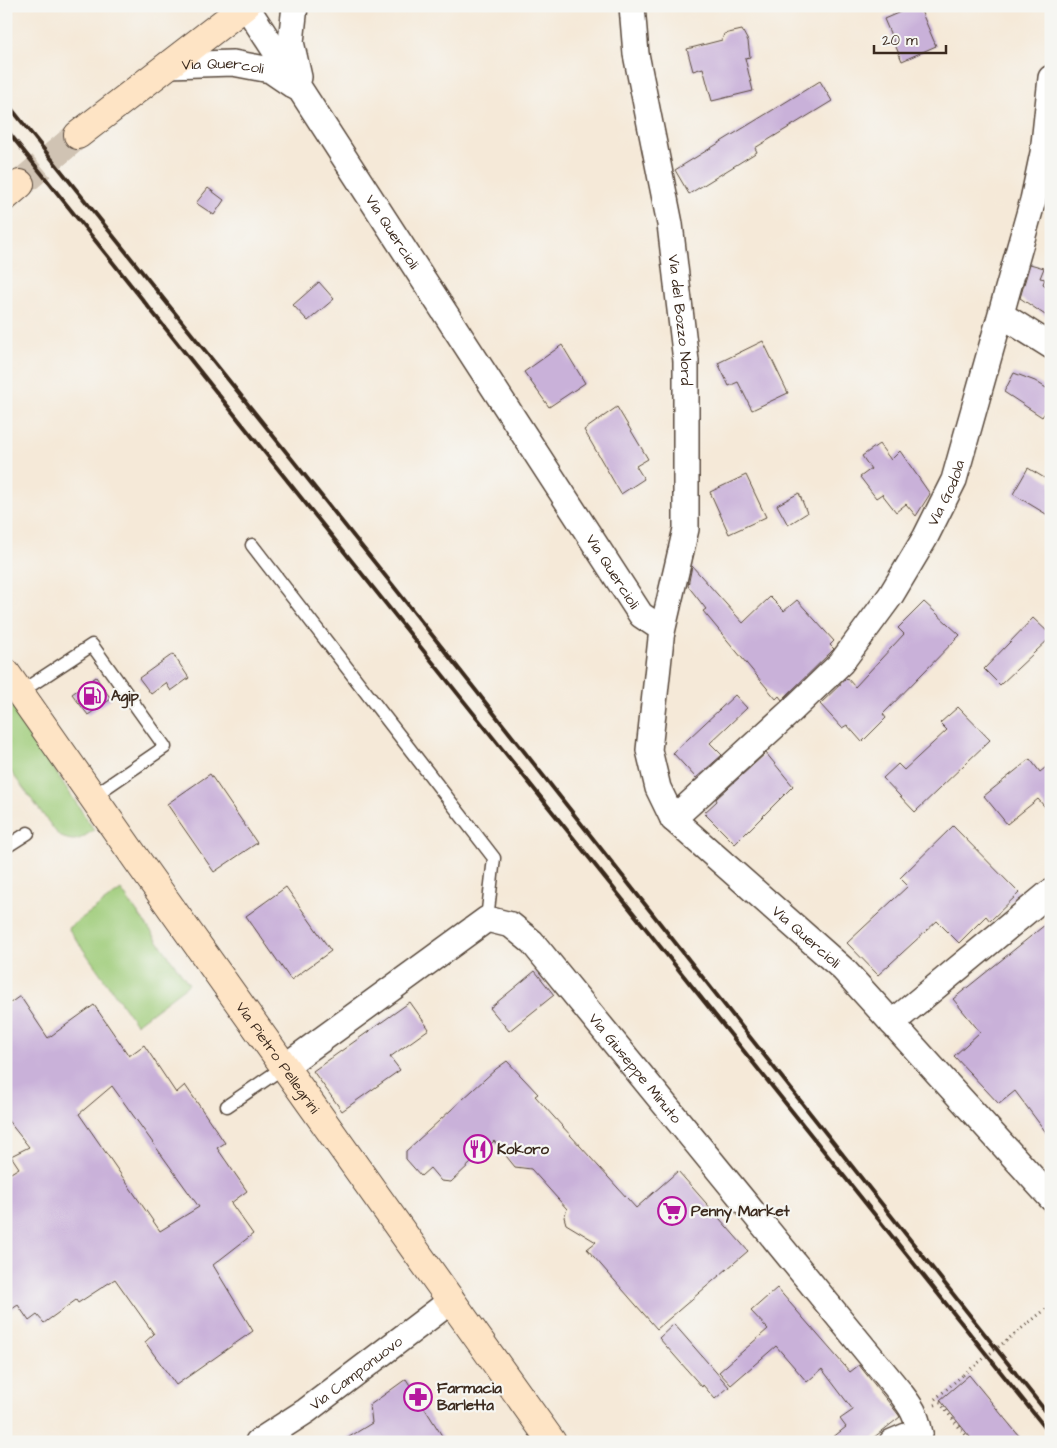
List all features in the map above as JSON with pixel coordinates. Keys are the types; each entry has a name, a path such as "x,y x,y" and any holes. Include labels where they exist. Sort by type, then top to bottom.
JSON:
{"main road":[{"path":"78,136 245,6"},
{"name":"Via Pietro Pellegrini","path":"13,683 92,797 552,1442"}],"street":[{"name":"Via Quercioli","path":"245,6 641,615 662,629 648,750 658,788 673,819 844,970 1051,1198"},
{"name":"Via Quercioli","path":"295,6 291,42 302,91"},
{"name":"Via del Bozzo Nord","path":"632,6 636,54 670,224 686,361 686,529 662,632"},
{"name":"Via Quercoli","path":"168,65 234,63 270,70 302,91"},
{"name":"Via Godola","path":"673,819 841,663 891,594 925,538 954,480 1002,315 1033,200 1043,153 1051,78"},
{"path":"1002,315 1051,346"},
{"path":"892,1023 1049,893"},
{"path":"284,1066 487,919"},
{"name":"Via Giuseppe Minuto","path":"487,919 511,925 532,942 899,1391 913,1410 923,1438"},
{"name":"Via Camponuovo","path":"258,1442 306,1411 452,1300"},
{"path":"892,1442 906,1436 923,1438"}],"lane":[{"path":"252,545 494,858 487,919"},
{"path":"13,683 92,645 165,747 92,797"},
{"path":"6,847 28,833"},
{"path":"227,1106 284,1066"}],"path":[{"path":"971,1442 940,1404 932,1403 963,1375 1051,1305"}],"green space":[{"path":"6,696 94,830 81,838 70,840 59,836 6,765"},
{"path":"121,890 189,984 136,1024 68,928"}],"building":[{"path":"914,6 919,6 936,46 902,61 884,19"},
{"path":"742,30 748,41 750,57 745,58 753,91 712,101 703,68 693,71 687,49 722,40 724,34"},
{"path":"820,81 832,101 755,148 757,152 689,194 675,170"},
{"path":"208,188 224,200 214,215 196,203"},
{"path":"1030,264 1044,268 1040,278 1045,279 1043,284 1051,290 1051,319 1020,298"},
{"path":"319,282 334,299 308,321 293,305"},
{"path":"763,341 788,393 752,410 738,382 729,386 718,363"},
{"path":"562,345 585,383 549,407 524,372"},
{"path":"1014,373 1035,381 1051,391 1051,404 1042,417 1004,392"},
{"path":"617,407 648,459 636,466 644,479 621,494 584,430"},
{"path":"879,444 891,460 900,451 930,494 916,516 906,504 896,512 882,494 876,498 860,477 871,469 862,456"},
{"path":"1028,468 1051,482 1051,517 1013,494"},
{"path":"746,475 766,517 729,534 710,492"},
{"path":"799,493 807,513 788,525 777,505"},
{"path":"692,566 743,623 770,597 784,611 797,600 834,641 830,645 834,649 782,700 779,696 776,699 703,611 706,609 688,586"},
{"path":"924,602 960,635 883,714 886,718 862,742 847,725 842,728 820,704 847,678 855,687 904,634 898,628"},
{"path":"1033,618 1051,637 1000,685 984,669"},
{"path":"173,654 189,678 171,691 166,683 151,694 139,678"},
{"name":"Agip","path":"96,677 111,699 88,715 72,694"},
{"path":"735,695 747,708 710,743 722,755 696,778 673,753"},
{"path":"958,707 990,740 915,812 883,778 898,764 904,770 947,730 940,723"},
{"path":"766,753 793,786 735,844 704,813 717,801 716,799"},
{"path":"1030,759 1040,772 1051,763 1051,814 1038,799 1007,824 984,796"},
{"path":"210,774 257,843 214,872 167,804"},
{"path":"953,826 1019,893 990,921 986,916 959,943 937,921 878,975 847,943 908,886 900,878"},
{"path":"286,887 331,951 291,980 246,916"},
{"path":"1051,920 1051,1139 1015,1091 999,1104 954,1056 980,1032 953,999"},
{"path":"535,971 554,995 509,1031 490,1008"},
{"path":"20,996 48,1038 94,1005 129,1056 144,1045 176,1093 185,1085 225,1143 217,1148 247,1191 231,1203 253,1234 213,1265 253,1331 176,1385 145,1342 154,1334 115,1279 78,1303 76,1300 44,1323 37,1315 29,1321 18,1305 6,1313 6,1176 19,1168 11,1156 29,1147 6,1118 6,1006","holes":["112,1086 199,1207 160,1231 79,1114"]},
{"path":"410,1002 429,1029 390,1057 400,1070 342,1111 313,1071"},
{"path":"507,1061 538,1094 535,1096 636,1208 678,1171 748,1251 657,1329 587,1249 596,1242 566,1224 564,1217 567,1209 531,1169 515,1167 494,1141 451,1182 441,1181 430,1168 421,1176 406,1159 406,1151"},
{"path":"777,1288 850,1372 859,1365 900,1417 868,1442 827,1442 846,1427 840,1419 853,1410 822,1369 807,1382 776,1346 731,1385 719,1372 768,1329 751,1311"},
{"path":"674,1324 729,1387 715,1399 659,1338"},
{"path":"969,1375 1024,1442 974,1442 940,1400"},
{"path":"406,1379 446,1442 341,1442 372,1423 370,1405"}],"tunnel":[{"path":"20,184 78,135"}],"railway":[{"path":"6,102 387,578 1051,1418"},
{"path":"6,129 1051,1435"}],"place":[{"name":"Agip","path":"92,696"},
{"name":"Kokoro","path":"478,1149"},
{"name":"Penny Market","path":"672,1211"},
{"name":"Farmacia Barletta","path":"418,1397"}]}
